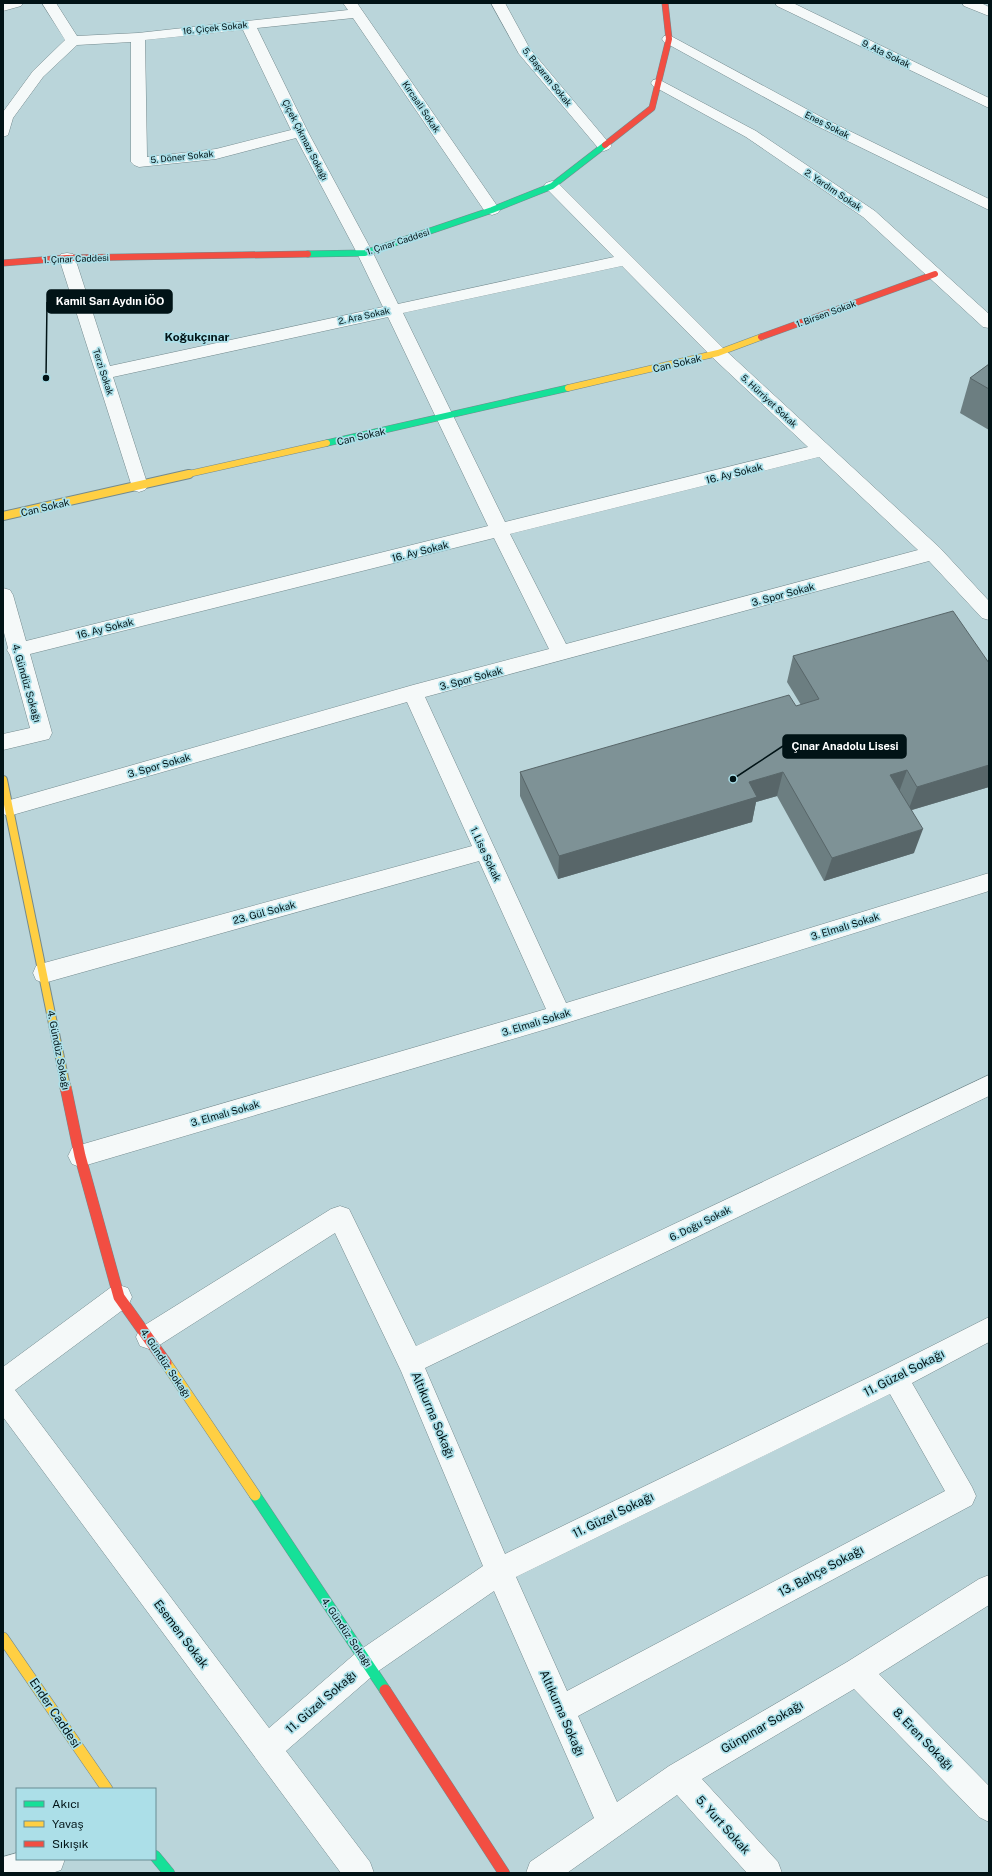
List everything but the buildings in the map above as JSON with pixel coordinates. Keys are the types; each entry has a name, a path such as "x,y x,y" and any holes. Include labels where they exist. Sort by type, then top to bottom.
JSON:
{"street":[{"path":"3,7 16,3"},
{"path":"3,132 6,118 38,74 73,41 49,3"},
{"name":"5. Başaran Sokak","path":"498,3 524,52 604,146"},
{"name":"1. Çınar Caddesi","path":"3,263 67,258 365,253 492,210 552,186 652,108 669,39 665,3"},
{"name":"9. Ata Sokak","path":"782,3 989,104"},
{"path":"969,3 989,12"},
{"name":"16. Çiçek Sokak","path":"73,41 248,25 353,8"},
{"name":"Kırcaali Sokak","path":"353,8 492,210"},
{"name":"Çiçek Çıkmazı Sokağı","path":"248,25 300,132 365,253 500,532 561,653"},
{"name":"5. Döner Sokak","path":"138,36 139,162 216,154 300,132"},
{"name":"Enes Sokak","path":"669,39 820,122 989,205"},
{"name":"2. Yardım Sokak","path":"658,83 751,134 869,214 989,323"},
{"name":"5. Hürriyet Sokak","path":"552,186 718,353 934,553 989,613"},
{"name":"Terzi Sokak","path":"67,258 139,486"},
{"name":"2. Ara Sokak","path":"103,373 392,309 625,260"},
{"name":"1. Birsen Sokak","path":"718,353 935,274"},
{"name":"Can Sokak","path":"3,516 444,417 718,353"},
{"name":"16. Ay Sokak","path":"17,650 500,532 822,450"},
{"name":"3. Spor Sokak","path":"9,808 413,693 934,553"},
{"name":"4. Gündüz Sokağı","path":"3,595 17,650 42,733 3,742"},
{"name":"1. Lise Sokak","path":"413,693 560,1015"},
{"name":"4. Gündüz Sokağı","path":"3,780 44,973 80,1156 119,1297 149,1337 367,1662 504,1873"},
{"name":"23. Gül Sokak","path":"44,973 485,851"},
{"name":"3. Elmalı Sokak","path":"80,1156 560,1015 989,882"},
{"name":"6. Doğu Sokak","path":"410,1362 989,1085"},
{"name":"Altıkurna Sokağı","path":"149,1337 340,1217 410,1362 499,1571 611,1824"},
{"path":"3,1383 119,1297"},
{"name":"11. Güzel Sokağı","path":"267,1749 367,1662 499,1571 895,1378 989,1329"},
{"name":"13. Bahçe Sokağı","path":"560,1710 963,1496 895,1378"},
{"name":"Esemen Sokak","path":"3,1394 359,1873"},
{"name":"Günpınar Sokağı","path":"541,1873 679,1776 857,1672 989,1589"},
{"name":"Ender Caddesi","path":"3,1638 106,1788"},
{"name":"8. Eren Sokağı","path":"857,1672 989,1807"},
{"name":"5. Yurt Sokak","path":"679,1776 767,1873"},
{"path":"156,1857 169,1873"},
{"path":"3,1872 46,1860"}],"traffic: fast":[{"path":"308,254 365,253 492,210 552,186 605,145"},
{"path":"327,443 568,388"},
{"path":"255,1495 385,1690"},
{"path":"156,1857 169,1873"}],"traffic: slow":[{"path":"568,388 718,353 761,337"},
{"path":"3,516 327,443"},
{"path":"3,780 66,1089"},
{"path":"166,1363 255,1495"},
{"path":"3,1638 106,1788"}],"traffic: jam":[{"path":"605,145 652,108 669,39 665,3"},
{"path":"3,263 67,258 308,254"},
{"path":"761,337 935,274"},
{"path":"66,1089 80,1156 119,1297 166,1363"},
{"path":"385,1690 504,1873"}],"place":[{"name":"Kamil Sarı Aydın İÖO","path":"46,378"},
{"name":"Çınar Anadolu Lisesi","path":"733,779"}],"district":[{"name":"Koğukçınar","path":"197,337"}]}
